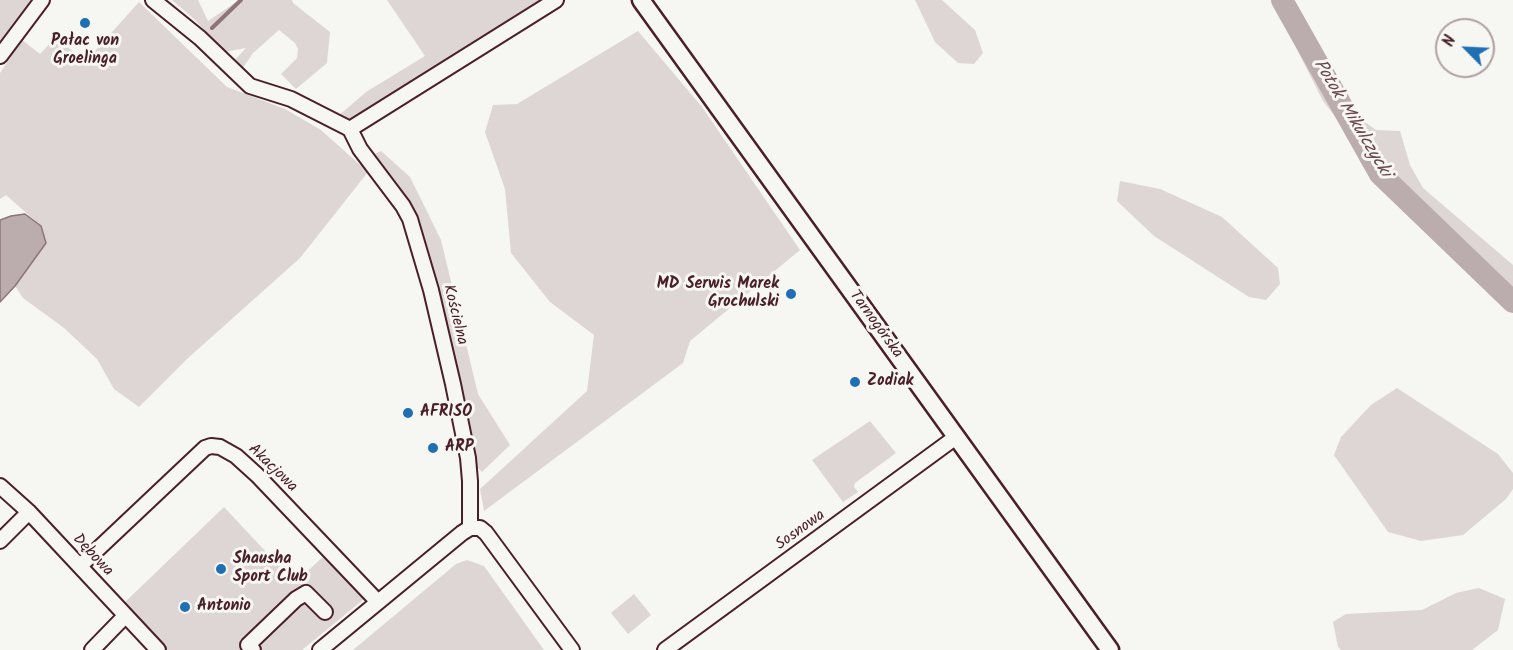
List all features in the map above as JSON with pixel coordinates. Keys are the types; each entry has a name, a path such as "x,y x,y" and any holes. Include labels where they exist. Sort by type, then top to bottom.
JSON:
{"main road":[{"name":"Tarnogórska","path":"641,0 1110,650"}],"street":[{"path":"0,56 42,0"},
{"path":"153,0 187,27 250,87 295,98 350,129 556,0"},
{"name":"Kościelna","path":"350,129 360,149 403,206 410,219 440,325 468,458 470,528"},
{"name":"Sosnowa","path":"664,650 956,437"},
{"name":"Akacjowa","path":"80,567 205,448 220,447 236,456 257,475 378,602"},
{"name":"Dębowa","path":"0,486 29,512 158,650"},
{"path":"0,542 29,512"},
{"path":"320,650 462,533 470,528 480,528 486,532 572,650"},
{"path":"253,650 248,645 296,599 306,593 325,612"},
{"path":"92,650 125,616"}],"shaded area":[{"path":"0,0 34,0 0,50"},
{"path":"172,0 198,0 208,21 239,0 292,0 330,32 327,63 296,89 281,74 297,58 298,49 295,43 279,30 253,53 240,72 231,64 246,48 224,52 194,19"},
{"path":"387,0 546,0 351,125 337,117 366,92 425,56"},
{"path":"915,0 942,0 975,30 983,53 974,64 958,63 935,42"},
{"path":"1272,0 1291,0 1351,112 1376,130 1400,131 1410,165 1423,188 1513,265 1513,313 1498,302 1425,225 1385,192 1360,161 1350,136 1323,101"},
{"path":"139,2 227,87 285,109 321,130 368,172 300,258 187,359 139,407 114,389 97,359 64,328 23,298 15,286 45,243 41,226 6,195 0,199 0,73 22,40 40,54 56,37 85,62"},
{"path":"638,31 702,107 800,250 690,341 683,363 484,511 480,489 587,391 594,335 550,302 511,253 505,189 485,132 493,105 517,104"},
{"path":"381,151 410,177 441,240 478,394 510,445 482,472 468,458 410,219 366,158"},
{"path":"1120,181 1160,189 1222,217 1278,268 1280,284 1266,300 1249,297 1154,236 1117,201"},
{"path":"25,214 41,226 46,243 15,286 0,302 0,220"},
{"path":"1397,388 1498,454 1513,473 1513,489 1506,499 1463,535 1421,541 1388,532 1334,455 1341,437 1371,405"},
{"path":"870,421 896,453 855,483 854,487 858,492 843,502 812,460"},
{"name":"Shausha Sport Club","path":"224,507 295,583 326,554 364,599 302,650 167,650 123,604"},
{"path":"467,560 484,566 544,650 353,650 456,564"},
{"path":"1479,588 1505,599 1498,630 1472,650 1341,650 1338,647 1333,622 1346,614 1422,610 1456,593"},
{"path":"634,594 651,615 628,634 611,613"}],"waterway":[{"path":"212,28 241,0"},
{"name":"Potok Mikulczycki","path":"1282,0 1380,174 1513,302"}],"place":[{"name":"Pałac von Groelinga","path":"85,23"},
{"name":"MD Serwis Marek Grochulski","path":"791,294"},
{"name":"Zodiak","path":"855,382"},
{"name":"AFRISO","path":"408,413"},
{"name":"ARP","path":"433,448"},
{"name":"Shausha Sport Club","path":"221,569"},
{"name":"Antonio","path":"185,607"}]}
